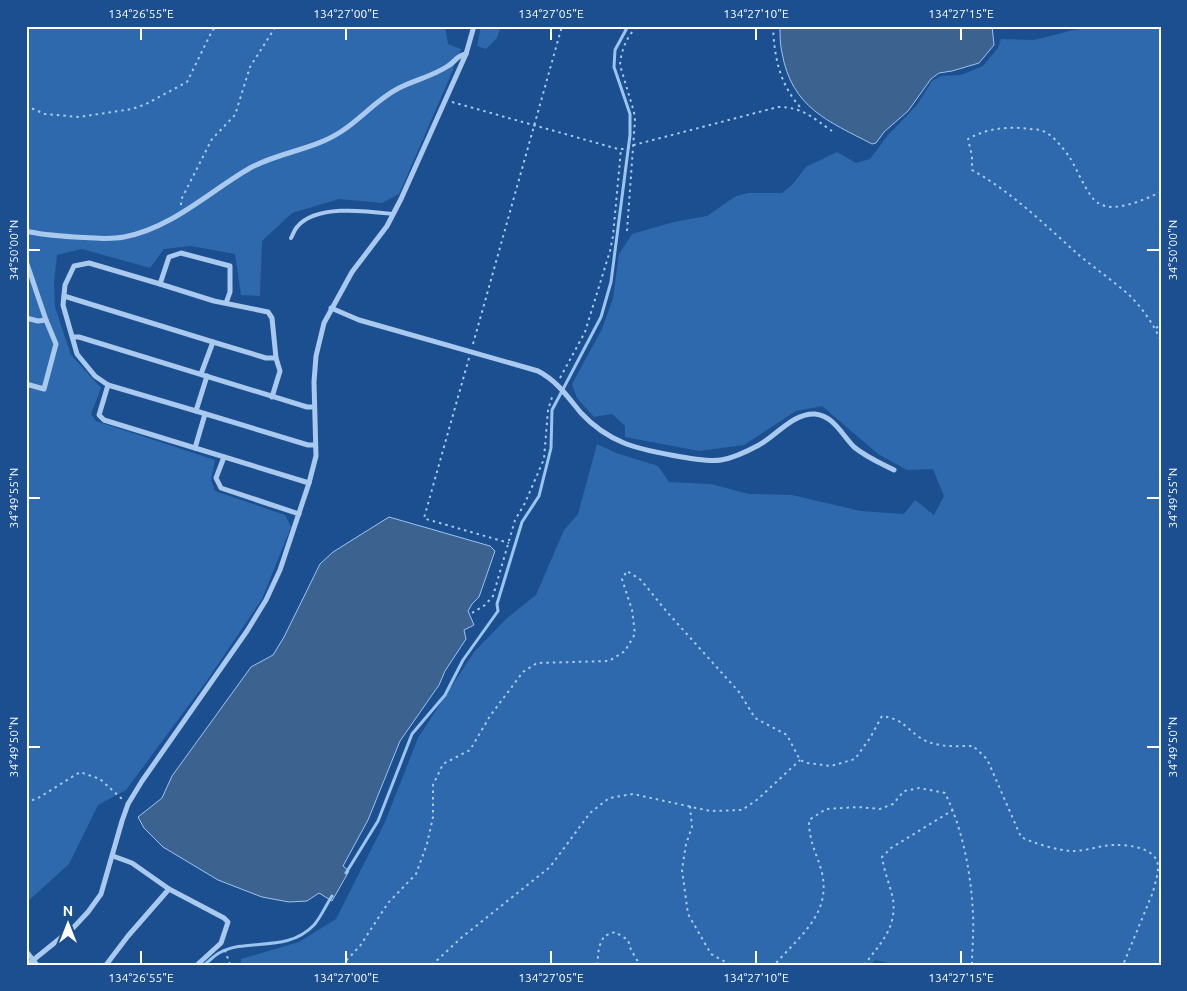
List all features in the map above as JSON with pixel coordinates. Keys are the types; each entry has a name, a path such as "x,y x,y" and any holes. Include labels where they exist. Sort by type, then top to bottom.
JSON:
{"street":[{"path":"27,965 73,928 101,894 128,804 266,600 280,570 316,456 314,407 316,356 324,323 352,272 387,226 466,54 474,26"},
{"path":"26,231 48,235 105,239 125,237 151,229 251,168 275,156 318,144 341,132 381,99 398,88 448,66 460,55 466,54"},
{"path":"160,284 169,257 181,253 230,266 230,292 226,303"},
{"path":"26,261 56,344 44,389 26,384"},
{"path":"272,397 280,371 276,358 272,318 268,312 226,303 89,262 74,266 65,285 63,305 77,354 95,376 108,385 308,445 315,445"},
{"path":"64,296 266,358 276,358"},
{"path":"331,308 359,320 538,371 550,377 566,392 582,414 602,432 625,444 700,460 720,460 759,445 796,418 813,414 832,420 855,447 867,456 894,470"},
{"path":"26,318 38,321 46,320"},
{"path":"73,337 79,337 272,397 307,407 314,407"},
{"path":"196,411 213,342"},
{"path":"108,385 99,415 104,420 309,483"},
{"path":"195,448 205,414"},
{"path":"224,457 216,478 221,488 299,514"},
{"path":"113,856 132,863 169,889 224,918 228,922 221,943 196,965"},
{"path":"106,965 128,936 169,889"},
{"path":"26,951 37,965"}],"lane":[{"path":"291,238 297,227 306,220 321,214 342,210 393,214"}],"path":[{"path":"26,106 44,114 78,117 146,104 187,82 216,26"},
{"path":"181,212 180,200 212,139 234,115 250,67 276,26"},
{"path":"508,542 424,518 562,26"},
{"path":"627,231 634,112 620,64 620,57 625,44 637,26"},
{"path":"773,26 776,59 785,86 793,100 803,111 832,131"},
{"path":"445,100 618,149 624,149 778,107 792,107 803,111"},
{"path":"1161,192 1132,204 1114,207 1098,204 1088,191 1069,156 1056,141 1042,131 1012,127 979,133 968,139 972,156 972,170 991,180 1099,272 1129,295 1156,328 1161,342"},
{"path":"1156,328 1161,324"},
{"path":"342,965 360,946 388,904 416,874 427,844 432,817 433,785 443,764 470,750 490,716 523,672 537,663 609,661 625,651 635,634 632,610 622,579 627,571 641,580 667,612 739,692 755,718 787,735 800,760 807,763 831,766 855,759 870,738 882,716 895,718 920,738 933,744 974,746 988,759 1021,837 1032,843 1072,852 1116,845 1139,848 1151,853 1157,862 1156,880 1123,965"},
{"path":"432,965 461,938 550,867 590,813 609,798 633,794 710,811 742,810 758,799 800,760"},
{"path":"26,803 40,797 80,772 100,779 128,804"},
{"path":"770,965 777,962 814,921 823,900 822,874 809,835 809,820 826,809 858,807 880,809 893,804 904,790 919,788 945,793 953,810 967,860 974,916 972,965"},
{"path":"690,806 692,827 686,844 682,870 688,914 711,954 731,965"},
{"path":"864,965 888,934 893,918 893,900 882,857 891,848 953,810"},
{"path":"597,965 599,947 604,936 615,932 628,940 631,950 640,965"},
{"path":"224,948 230,965"}],"shaded area":[{"path":"26,26 445,26 448,44 461,49 399,194 382,203 339,199 292,213 262,241 260,296 241,295 235,254 191,246 164,249 150,268 82,249 57,255 54,283 55,307 71,355 101,388 91,414 96,421 215,460 211,480 215,491 285,515 291,527 262,599 206,682 126,790 98,805 69,864 26,903"},
{"path":"481,26 501,26 497,38 486,49 477,46"},
{"path":"780,26 992,26 994,45 979,63 939,73 931,79 908,111 884,132 876,143 872,144 827,120 803,100 787,72 781,50"},
{"path":"1090,26 1161,26 1161,965 899,965 875,960 870,965 241,965 241,959 299,942 336,919 385,822 418,738 474,652 507,618 536,595 564,530 578,514 597,444 616,453 658,466 669,482 711,484 749,494 792,495 861,511 904,514 915,500 934,515 944,496 933,469 907,470 878,454 822,406 796,411 744,445 699,451 625,437 625,426 612,414 594,417 577,398 572,384 602,329 613,298 619,254 632,234 674,222 707,216 736,196 749,193 782,193 792,185 806,167 837,152 856,163 870,159 888,135 917,105 932,81 941,76 961,75 983,66 998,48 1001,39 1034,40"},
{"path":"389,517 490,546 495,551 479,597 468,611 474,625 464,630 466,639 445,671 439,685 400,741 368,820 343,866 349,871 332,901 319,893 307,901 289,902 262,897 218,880 163,847 144,828 138,817 162,798 172,776 251,667 273,655 284,637 320,564 333,552"}],"waterway":[{"path":"346,873 378,821 412,734 445,695 463,660 498,611 497,604 522,522 539,496 551,448 552,410 601,317 611,282 630,135 630,114 614,67 615,50 628,26"},
{"path":"204,965 219,953 230,948 279,942 303,934 317,922 332,896"}]}
